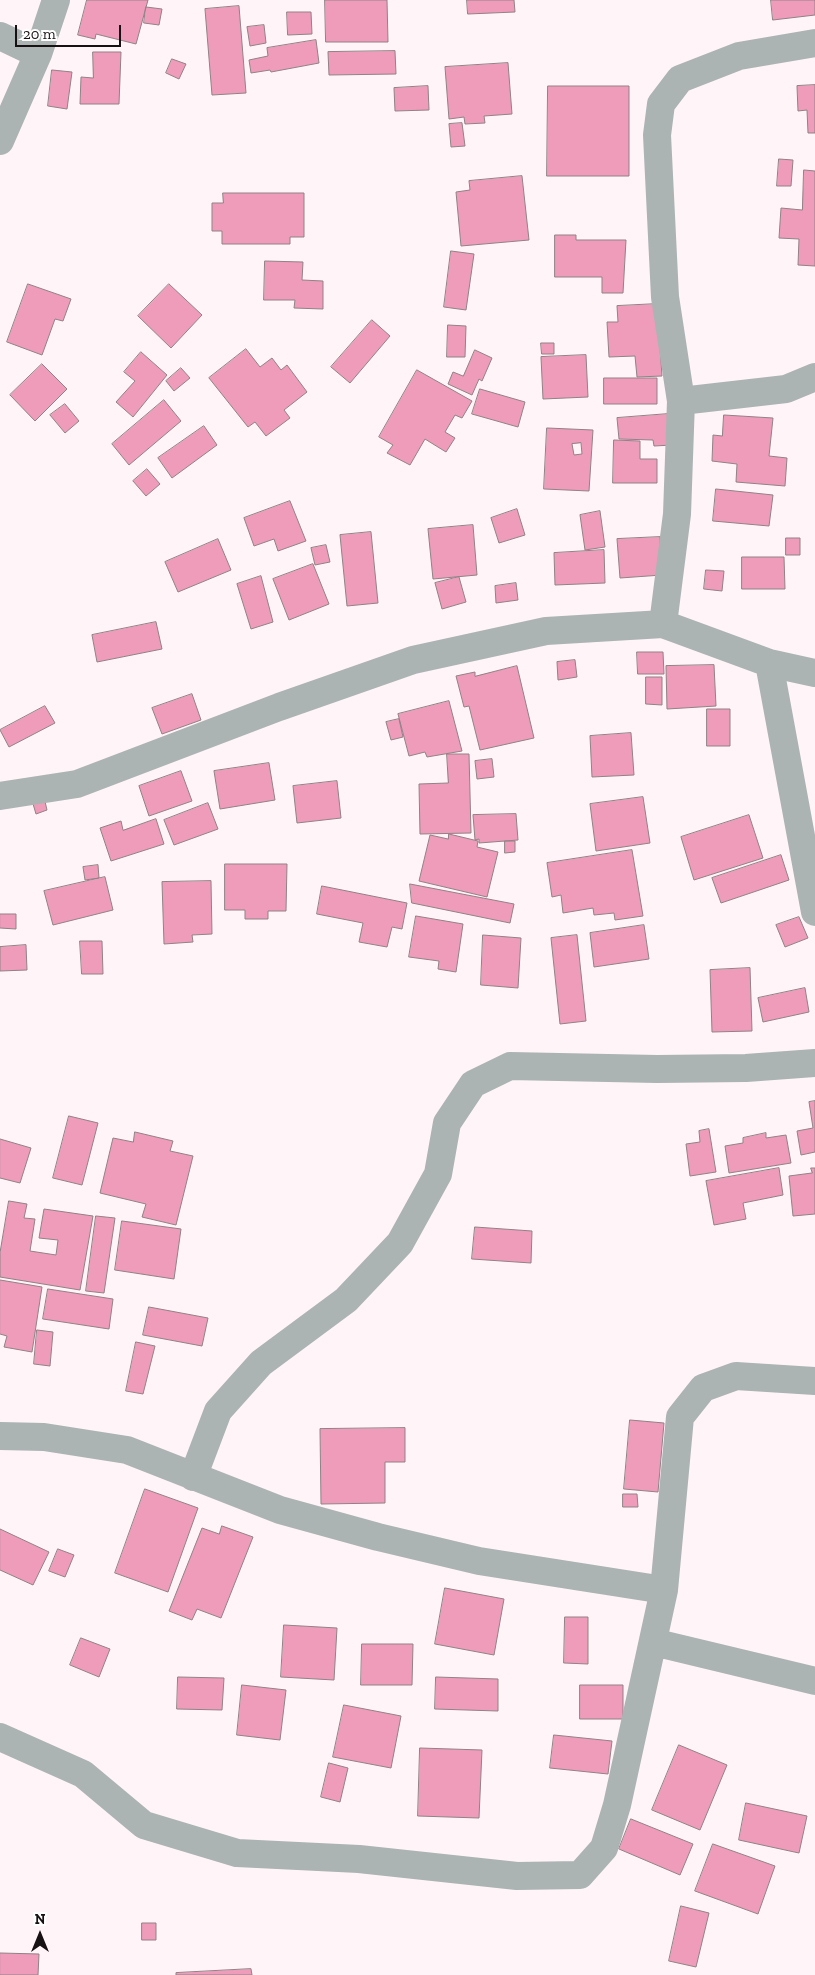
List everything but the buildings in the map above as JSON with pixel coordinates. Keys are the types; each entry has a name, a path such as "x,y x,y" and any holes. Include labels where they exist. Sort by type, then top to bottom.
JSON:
{"street":[{"path":"0,141 38,54 56,0"},
{"path":"0,36 38,54"},
{"path":"663,624 677,514 681,401 665,297 657,135 662,104 680,79 739,56 815,43"},
{"path":"681,401 786,389 815,376"},
{"path":"0,796 78,784 279,707 413,660 546,631 663,624 769,663 815,673"},
{"path":"769,663 815,912"},
{"path":"193,1477 218,1412 261,1363 346,1300 400,1243 438,1174 447,1123 474,1084 510,1066 667,1069 746,1068 815,1063"},
{"path":"0,1737 83,1774 144,1825 237,1853 359,1859 517,1876 580,1874 604,1848 617,1805 653,1642 664,1590 680,1417 703,1388 736,1376 815,1381"},
{"path":"0,1436 44,1437 127,1450 280,1510 378,1537 479,1561 664,1590"},
{"path":"653,1642 815,1682"}]}
